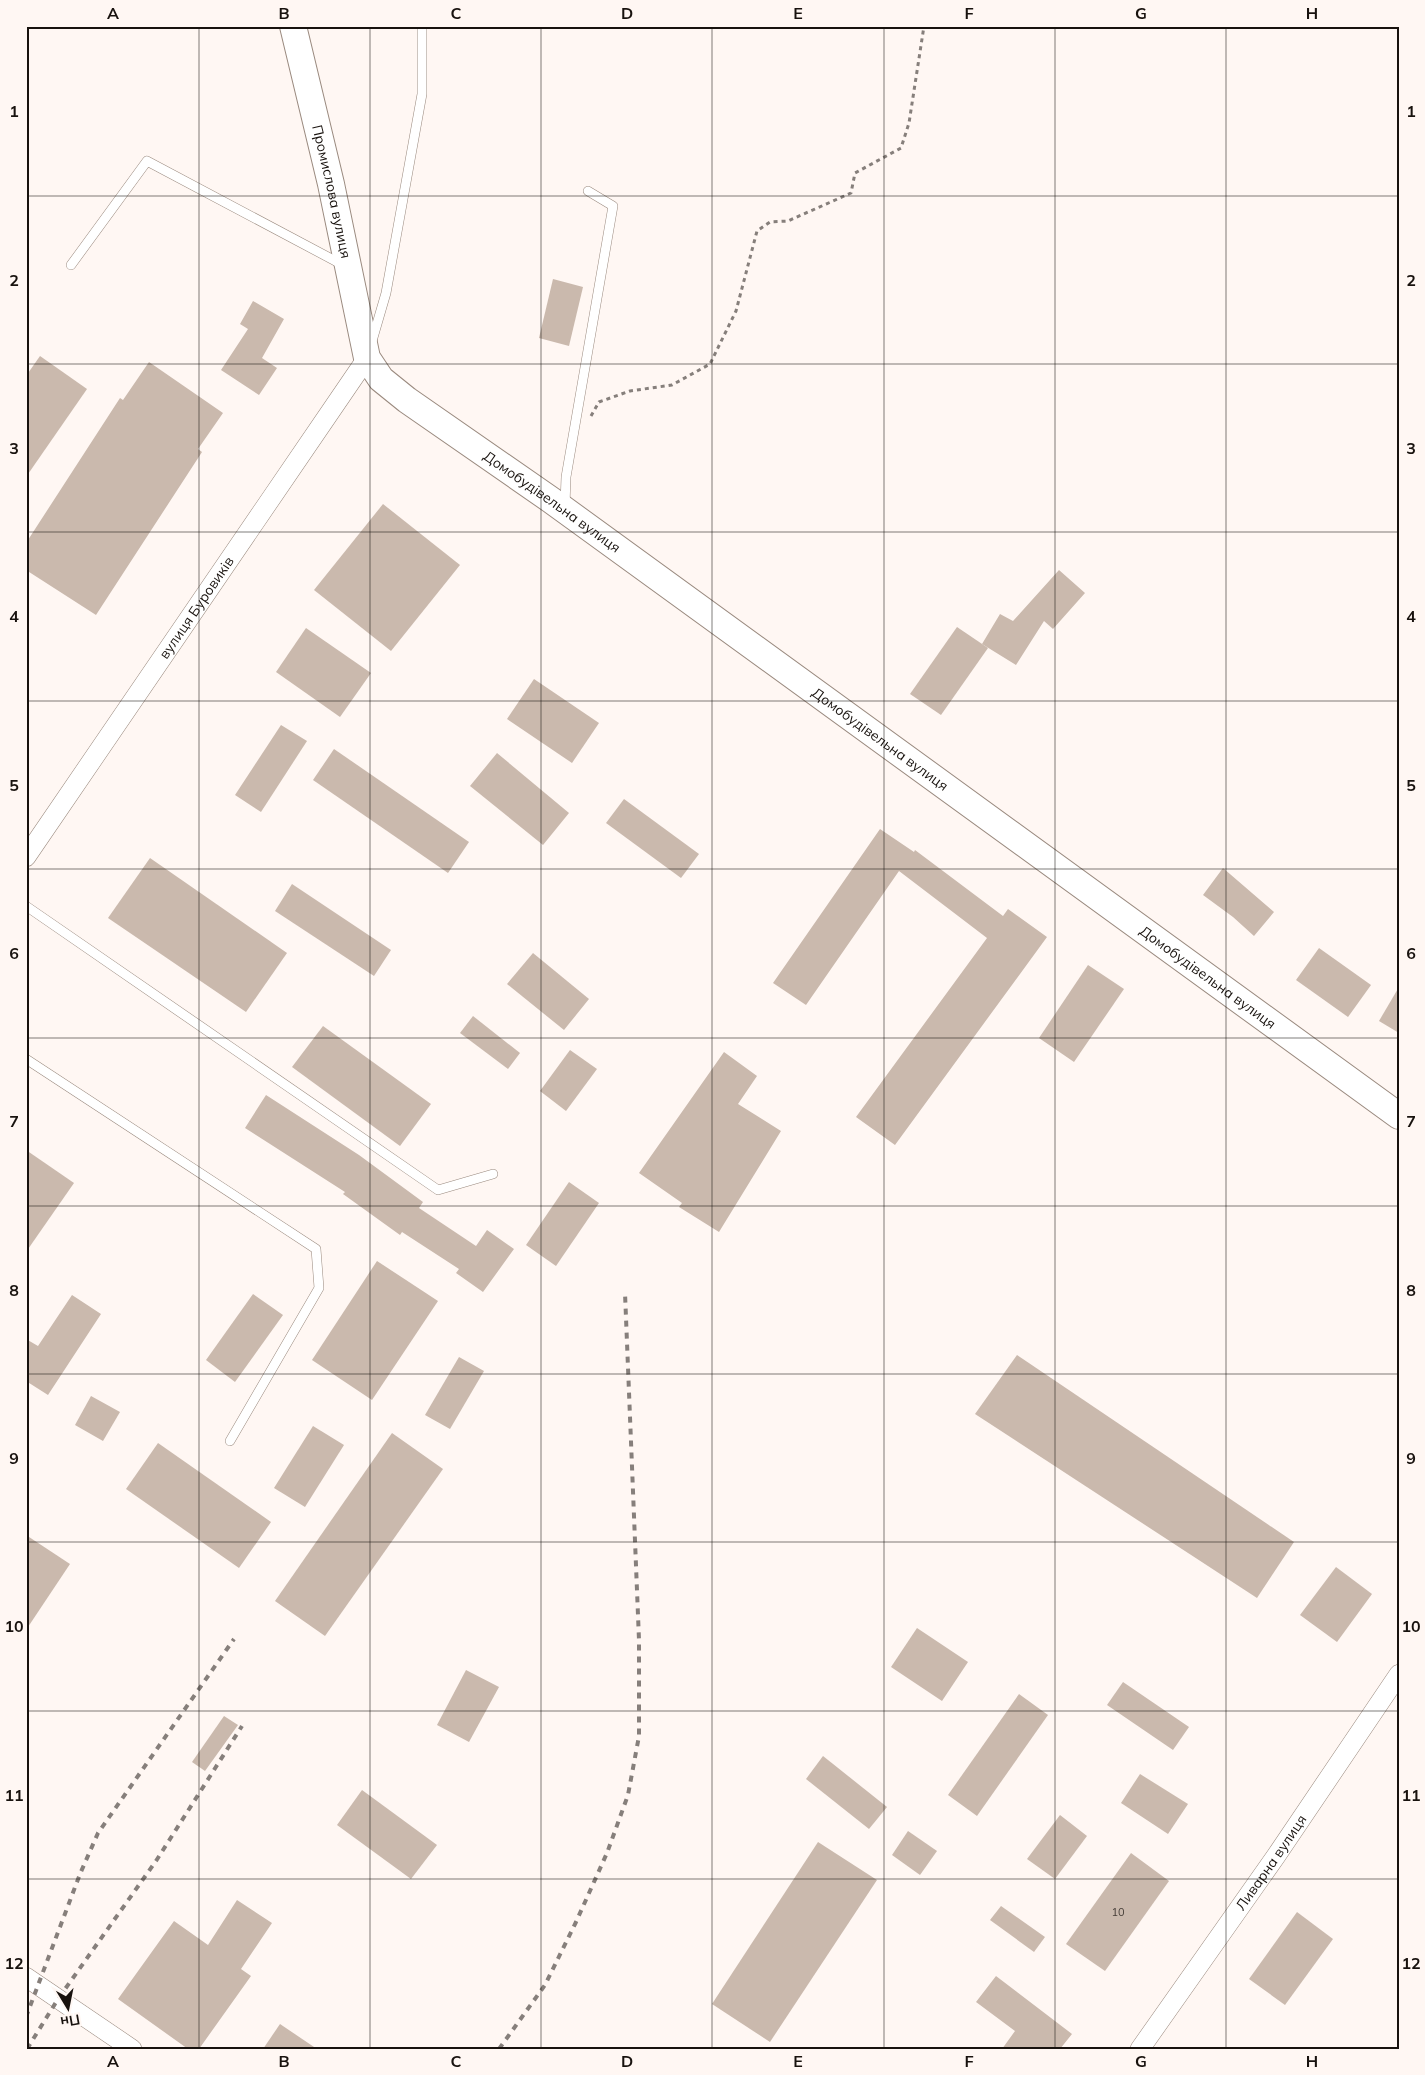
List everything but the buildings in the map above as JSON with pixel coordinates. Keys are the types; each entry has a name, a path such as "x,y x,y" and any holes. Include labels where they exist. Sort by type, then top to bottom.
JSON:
{"street":[{"name":"Промислова вулиця","path":"293,26 331,184 368,358"},
{"name":"Домобудівельна вулиця","path":"368,358 381,380 407,400 565,511 1399,1116"},
{"name":"вулиця Буровиків","path":"26,857 368,358"},
{"name":"Ливарна вулиця","path":"1140,2049 1276,1856 1399,1674"},
{"path":"26,1977 132,2049"}],"lane":[{"path":"368,358 386,293 422,94 422,26"},
{"path":"71,265 147,161 348,267"},
{"path":"565,511 566,477 613,206 588,191"},
{"path":"26,906 438,1190 493,1174"},
{"path":"26,1058 316,1249 319,1288 230,1441"}],"path":[{"path":"590,417 599,402 630,390 672,385 710,364 736,311 758,231 770,222 788,220 851,193 855,173 901,148 909,123 924,26"}],"railway":[{"path":"499,2049 545,1985 607,1853 628,1795 639,1736 639,1640 625,1293"},
{"path":"26,2017 80,1874 98,1833 234,1639"},
{"path":"27,2049 58,1999 156,1861 242,1726"}]}
